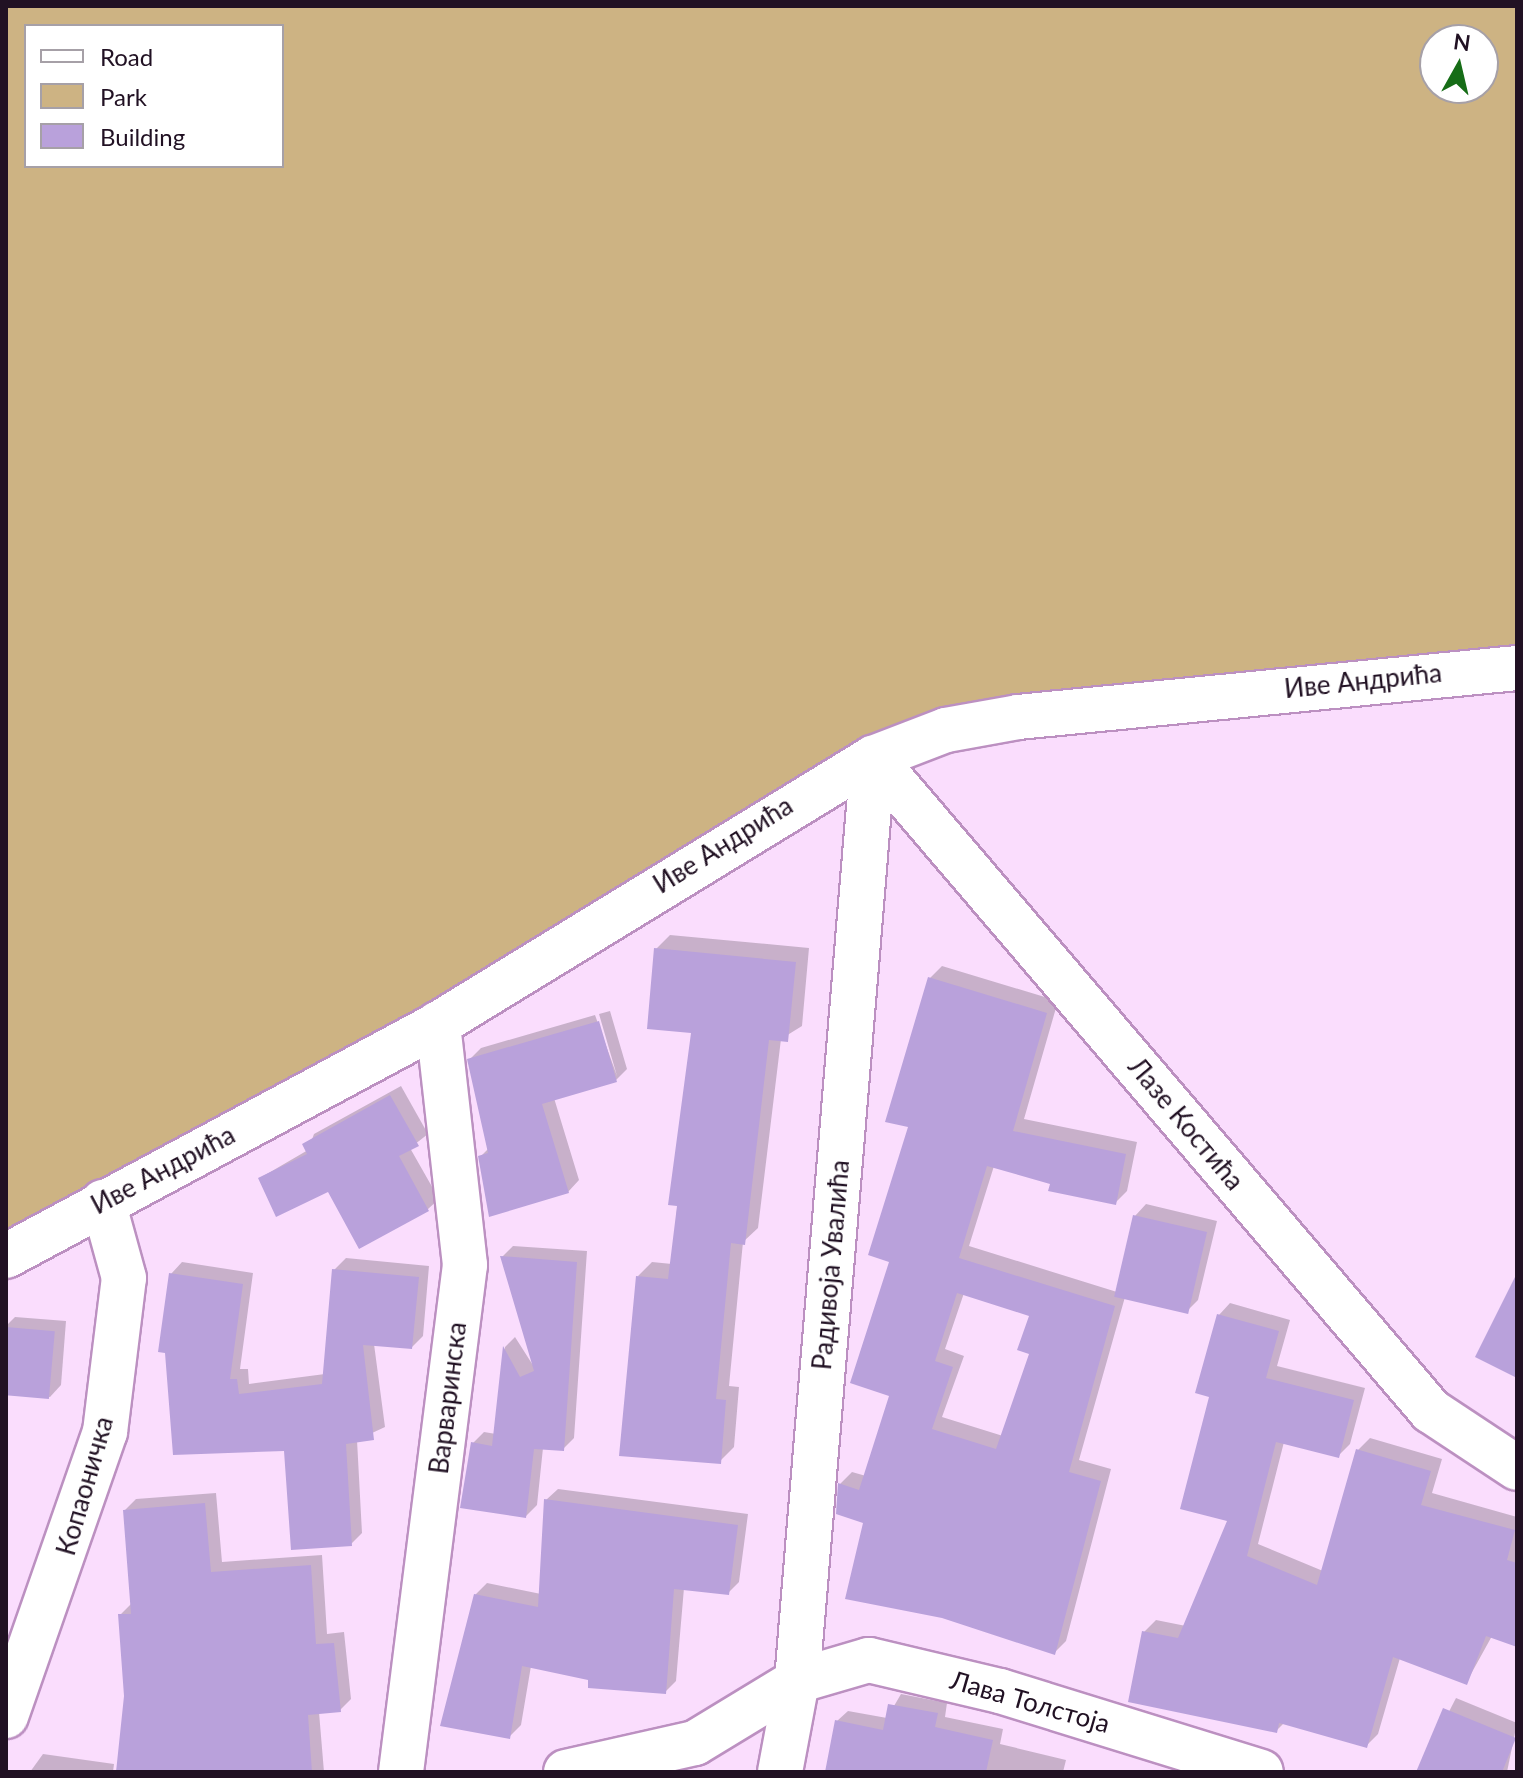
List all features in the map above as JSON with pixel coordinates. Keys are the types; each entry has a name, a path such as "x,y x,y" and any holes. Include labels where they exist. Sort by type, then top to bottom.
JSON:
{"street":[{"name":"Иве Андрића","path":"6,1256 438,1024 873,758 946,730 1018,717 1517,668"},
{"name":"Лазе Костића","path":"873,758 1431,1411 1517,1468"},
{"name":"Радивоја Увалића","path":"780,1772 797,1681 873,758"},
{"name":"Варваринска","path":"401,1772 465,1265 438,1024"},
{"name":"Копаоничка","path":"6,1716 105,1432 124,1278 103,1202"},
{"name":"Лава Толстоја","path":"566,1772 695,1743 797,1681 869,1660 1000,1691 1261,1772"}],"green space":[{"path":"6,6 1517,6 1517,668 946,730 6,1256"}],"building":[{"path":"654,948 796,962 788,1042 769,1040 745,1245 731,1243 716,1399 726,1400 721,1464 619,1456 636,1276 668,1279 677,1206 668,1205 691,1033 647,1029"},
{"path":"928,977 1047,1013 1013,1131 1126,1154 1116,1205 1048,1191 1050,1184 987,1166 959,1258 1115,1306 1069,1472 1101,1481 1055,1655 942,1618 845,1599 863,1523 836,1514 838,1483 859,1490 889,1396 850,1383 889,1262 868,1255 908,1127 885,1122","holes":["957,1293 1029,1316 1017,1350 1029,1354 996,1449 932,1429 953,1367 935,1361"]},
{"path":"599,1021 617,1082 542,1104 569,1193 489,1217 478,1156 488,1153 467,1059"},
{"path":"390,1095 419,1146 399,1156 429,1211 359,1249 328,1192 276,1217 258,1178 307,1154 302,1144"},
{"path":"1133,1215 1207,1232 1188,1314 1114,1297"},
{"path":"500,1256 577,1262 564,1451 534,1449 526,1518 460,1508 471,1442 492,1446 503,1346 520,1377 534,1371"},
{"path":"332,1269 419,1277 412,1349 363,1345 374,1440 346,1444 352,1546 291,1550 284,1451 173,1455 165,1353 158,1352 169,1273 243,1284 230,1379 237,1379 239,1394 322,1384"},
{"path":"1517,1273 1517,1378 1475,1357"},
{"path":"1217,1314 1279,1331 1266,1378 1354,1400 1339,1458 1276,1442 1247,1556 1317,1585 1356,1449 1431,1471 1421,1505 1515,1530 1507,1560 1517,1563 1517,1647 1486,1636 1467,1685 1393,1657 1367,1748 1279,1723 1277,1733 1128,1702 1142,1631 1178,1638 1227,1521 1180,1509 1209,1397 1195,1393"},
{"path":"6,1327 55,1331 49,1399 6,1395"},
{"path":"544,1499 738,1525 729,1595 674,1589 666,1694 588,1688 588,1680 522,1666 510,1739 440,1726 474,1594 538,1607"},
{"path":"205,1503 211,1572 311,1565 316,1644 334,1643 341,1712 308,1715 312,1772 116,1772 124,1696 118,1614 131,1614 123,1510"},
{"path":"888,1704 938,1713 935,1727 993,1740 986,1772 825,1772 835,1720 883,1730"},
{"path":"1443,1708 1516,1738 1502,1772 1416,1772"}]}
